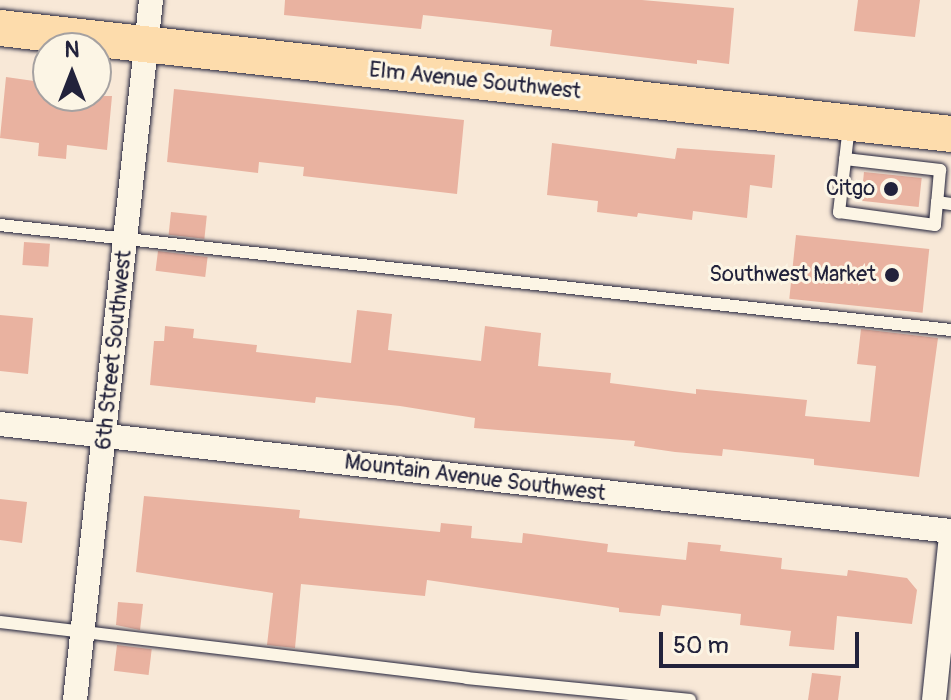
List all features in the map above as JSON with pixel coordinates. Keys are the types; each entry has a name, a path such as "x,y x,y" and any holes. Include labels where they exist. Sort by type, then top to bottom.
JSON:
{"main road":[{"name":"Elm Avenue Southwest","path":"0,28 951,134"}],"street":[{"name":"6th Street Southwest","path":"75,700 151,0"},
{"name":"Mountain Avenue Southwest","path":"0,424 951,533"},
{"path":"934,700 951,533"}],"lane":[{"path":"845,159 940,170 935,225 839,212 849,123"},
{"path":"937,202 951,204"},
{"path":"0,225 951,330"},
{"path":"0,622 437,674 690,700"}],"building":[{"path":"285,0 642,0 734,8 729,64 697,60 697,64 550,46 552,30 487,22 423,15 421,29 284,15"},
{"path":"858,0 920,0 915,37 854,31"},
{"path":"6,77 32,81 32,112 111,112 107,150 67,145 66,159 38,156 39,143 0,138"},
{"path":"174,89 464,120 457,194 303,176 304,167 259,162 258,173 167,162"},
{"path":"552,143 675,159 677,148 775,155 772,188 750,185 747,218 693,211 692,220 638,213 637,217 597,212 598,201 547,195"},
{"name":"Citgo","path":"864,172 922,178 919,207 861,201"},
{"path":"171,212 207,216 204,239 169,235"},
{"path":"796,235 929,249 923,313 789,299"},
{"path":"24,242 50,244 48,267 22,265"},
{"path":"158,251 208,257 205,277 156,271"},
{"path":"357,310 392,314 388,350 481,361 485,326 541,333 538,366 611,373 610,383 696,394 696,389 807,400 805,416 870,422 876,366 857,364 861,329 938,338 919,477 814,465 814,459 723,449 722,456 675,452 634,446 635,441 474,428 475,418 400,406 316,397 315,403 150,385 154,341 164,341 165,326 194,329 193,338 257,345 256,352 351,363"},
{"path":"0,315 33,318 28,374 0,371"},
{"path":"144,496 300,510 299,518 440,532 441,523 472,526 471,538 522,543 523,533 608,544 607,552 686,560 688,542 721,545 720,551 782,558 781,569 847,576 848,570 907,578 917,590 912,624 837,616 834,650 789,646 791,631 740,625 741,614 662,605 660,616 619,612 619,608 427,580 425,596 301,584 295,648 267,645 273,593 136,572"},
{"path":"0,499 27,502 22,543 0,540"},
{"path":"118,602 143,604 140,630 116,625"},
{"path":"117,645 152,649 149,675 114,671"},
{"path":"812,673 841,676 838,700 808,700"}],"place":[{"name":"Citgo","path":"891,189"},
{"name":"Southwest Market","path":"892,275"}]}
